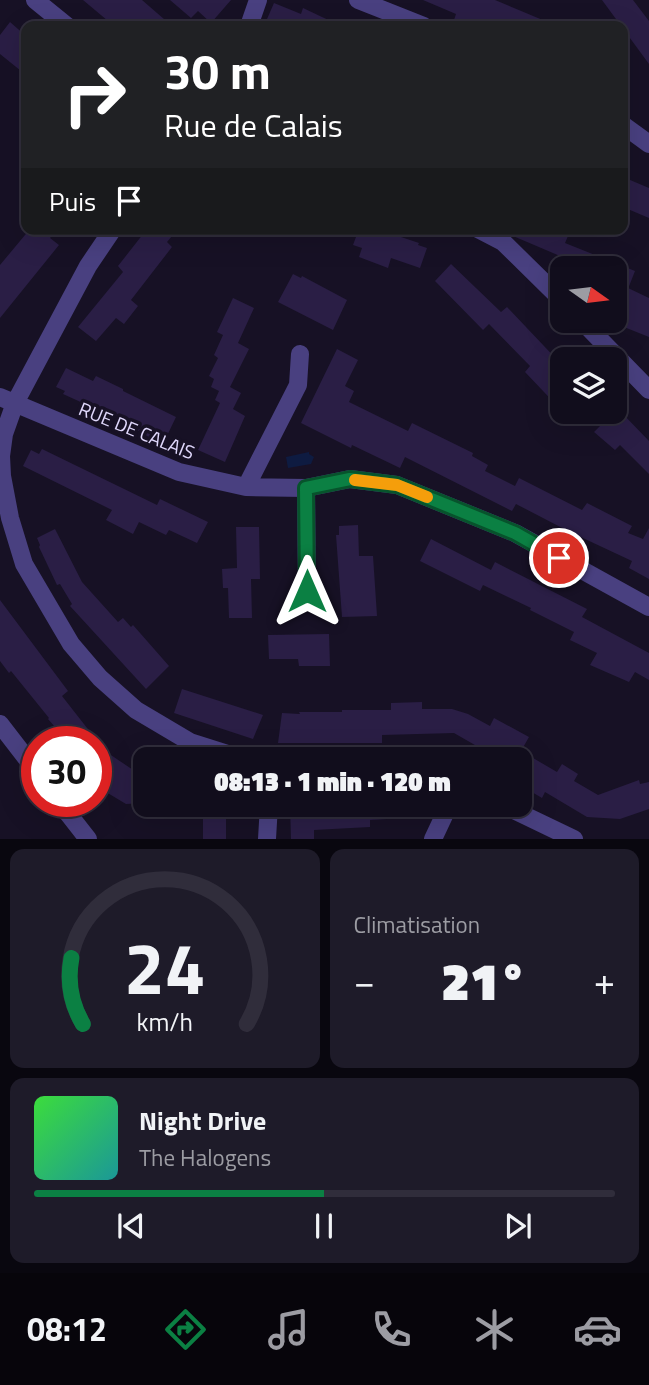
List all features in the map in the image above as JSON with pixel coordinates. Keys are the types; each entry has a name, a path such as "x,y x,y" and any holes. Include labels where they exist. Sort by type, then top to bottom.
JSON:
{"street":[{"path":"35,0 61,21"},
{"path":"251,21 258,0"},
{"path":"358,0 411,21"},
{"path":"628,129 649,144"},
{"path":"109,235 8,400 1,456 2,476 10,518 24,564 71,644 100,678 136,710 190,742 206,747"},
{"path":"490,235 503,242 550,288"},
{"path":"594,333 649,390"},
{"path":"246,487 298,386 300,354"},
{"name":"RUE DE CALAIS","path":"8,400 179,472 246,487 306,488 350,479 397,485 515,533 649,607"},
{"path":"306,488 307,591"},
{"path":"0,723 21,751"},
{"path":"71,817 88,839"},
{"path":"267,839 268,817"},
{"path":"433,839 443,817"},
{"path":"528,817 574,839"}],"water":[{"path":"309,452 314,457 311,464 288,468 286,457"}],"building":[{"path":"83,0 142,0 166,21 108,21"},
{"path":"170,0 231,0 213,21 209,21 198,11 191,18"},
{"path":"423,0 495,0 545,21 457,21 454,20 456,14"},
{"path":"602,0 633,0 649,21 649,64 628,35 628,21 617,21"},
{"path":"274,3 301,14 303,8 330,21 266,21"},
{"path":"10,22 21,32 21,71 0,54 0,35"},
{"path":"628,179 649,188 649,218 628,209"},
{"path":"25,235 52,235 50,238 59,245 0,318 0,265"},
{"path":"142,235 173,235 167,242 172,247 131,300 138,306 124,324 116,318 96,341 78,327 123,272 118,266"},
{"path":"357,235 395,235 427,248 420,268 391,258 388,268 359,257 362,248 353,245"},
{"path":"512,235 568,235 565,243 598,256 560,256"},
{"path":"451,264 501,312 507,307 550,352 550,398 525,372 530,366 489,324 483,330 435,281"},
{"path":"627,268 635,271 628,288 649,298 649,337 627,328"},
{"path":"293,274 301,278 302,276 347,300 333,330 278,302"},
{"path":"233,298 254,308 238,343 249,349 230,387 241,393 233,409 245,416 225,462 198,450 220,403 215,400 219,391 211,387 214,379 209,376 218,358 214,355 223,335 217,332"},
{"path":"337,349 358,360 345,386 354,391 349,402 408,431 412,423 473,453 472,456 488,465 485,471 515,486 519,478 582,510 587,503 632,526 628,533 643,539 649,528 649,579 629,568 632,561 516,504 512,511 405,457 400,468 301,423"},
{"path":"66,368 93,381 96,376 176,417 164,442 156,438 154,440 118,419 63,394 65,391 56,387"},
{"path":"627,418 649,441 649,474 620,445 615,450 594,432 601,425 627,424"},
{"path":"42,449 157,505 160,499 208,522 197,543 169,530 166,535 139,522 133,534 106,520 112,510 23,466 31,450 39,454"},
{"path":"358,525 359,556 373,556 377,616 342,617 336,535 339,535 339,526"},
{"path":"236,527 259,527 260,579 251,579 252,618 229,618 228,588 223,588 222,569 237,568"},
{"path":"55,529 82,582 118,622 123,618 131,627 133,625 169,666 146,689 70,606 72,604 60,584 57,585 37,538"},
{"path":"431,539 491,570 495,562 587,609 582,617 649,653 649,680 635,672 629,682 590,665 597,653 570,640 574,632 483,585 480,591 420,561"},
{"path":"0,600 68,691 62,696 85,726 54,726 0,661"},
{"path":"329,634 330,666 299,666 298,659 269,659 268,635"},
{"path":"182,689 263,715 253,739 174,713"},
{"path":"422,702 422,709 452,709 490,726 494,718 529,737 523,747 478,747 454,733 382,735 382,743 278,743 282,713 391,710 391,703"},
{"path":"112,756 133,770 133,804 126,804 112,796"},
{"path":"532,757 557,772 562,764 578,774 574,781 598,795 639,780 640,784 649,782 649,809 620,819 587,817 545,792 542,798 532,792"},
{"path":"203,817 226,817 226,839 203,839"},
{"path":"290,817 404,817 370,820 370,827 314,830 314,839 291,839"}],"slow traffic":[{"path":"355,480 397,485 427,497"}],"route":[{"path":"307,591 306,488 350,479 397,485 515,533 559,558"}]}
